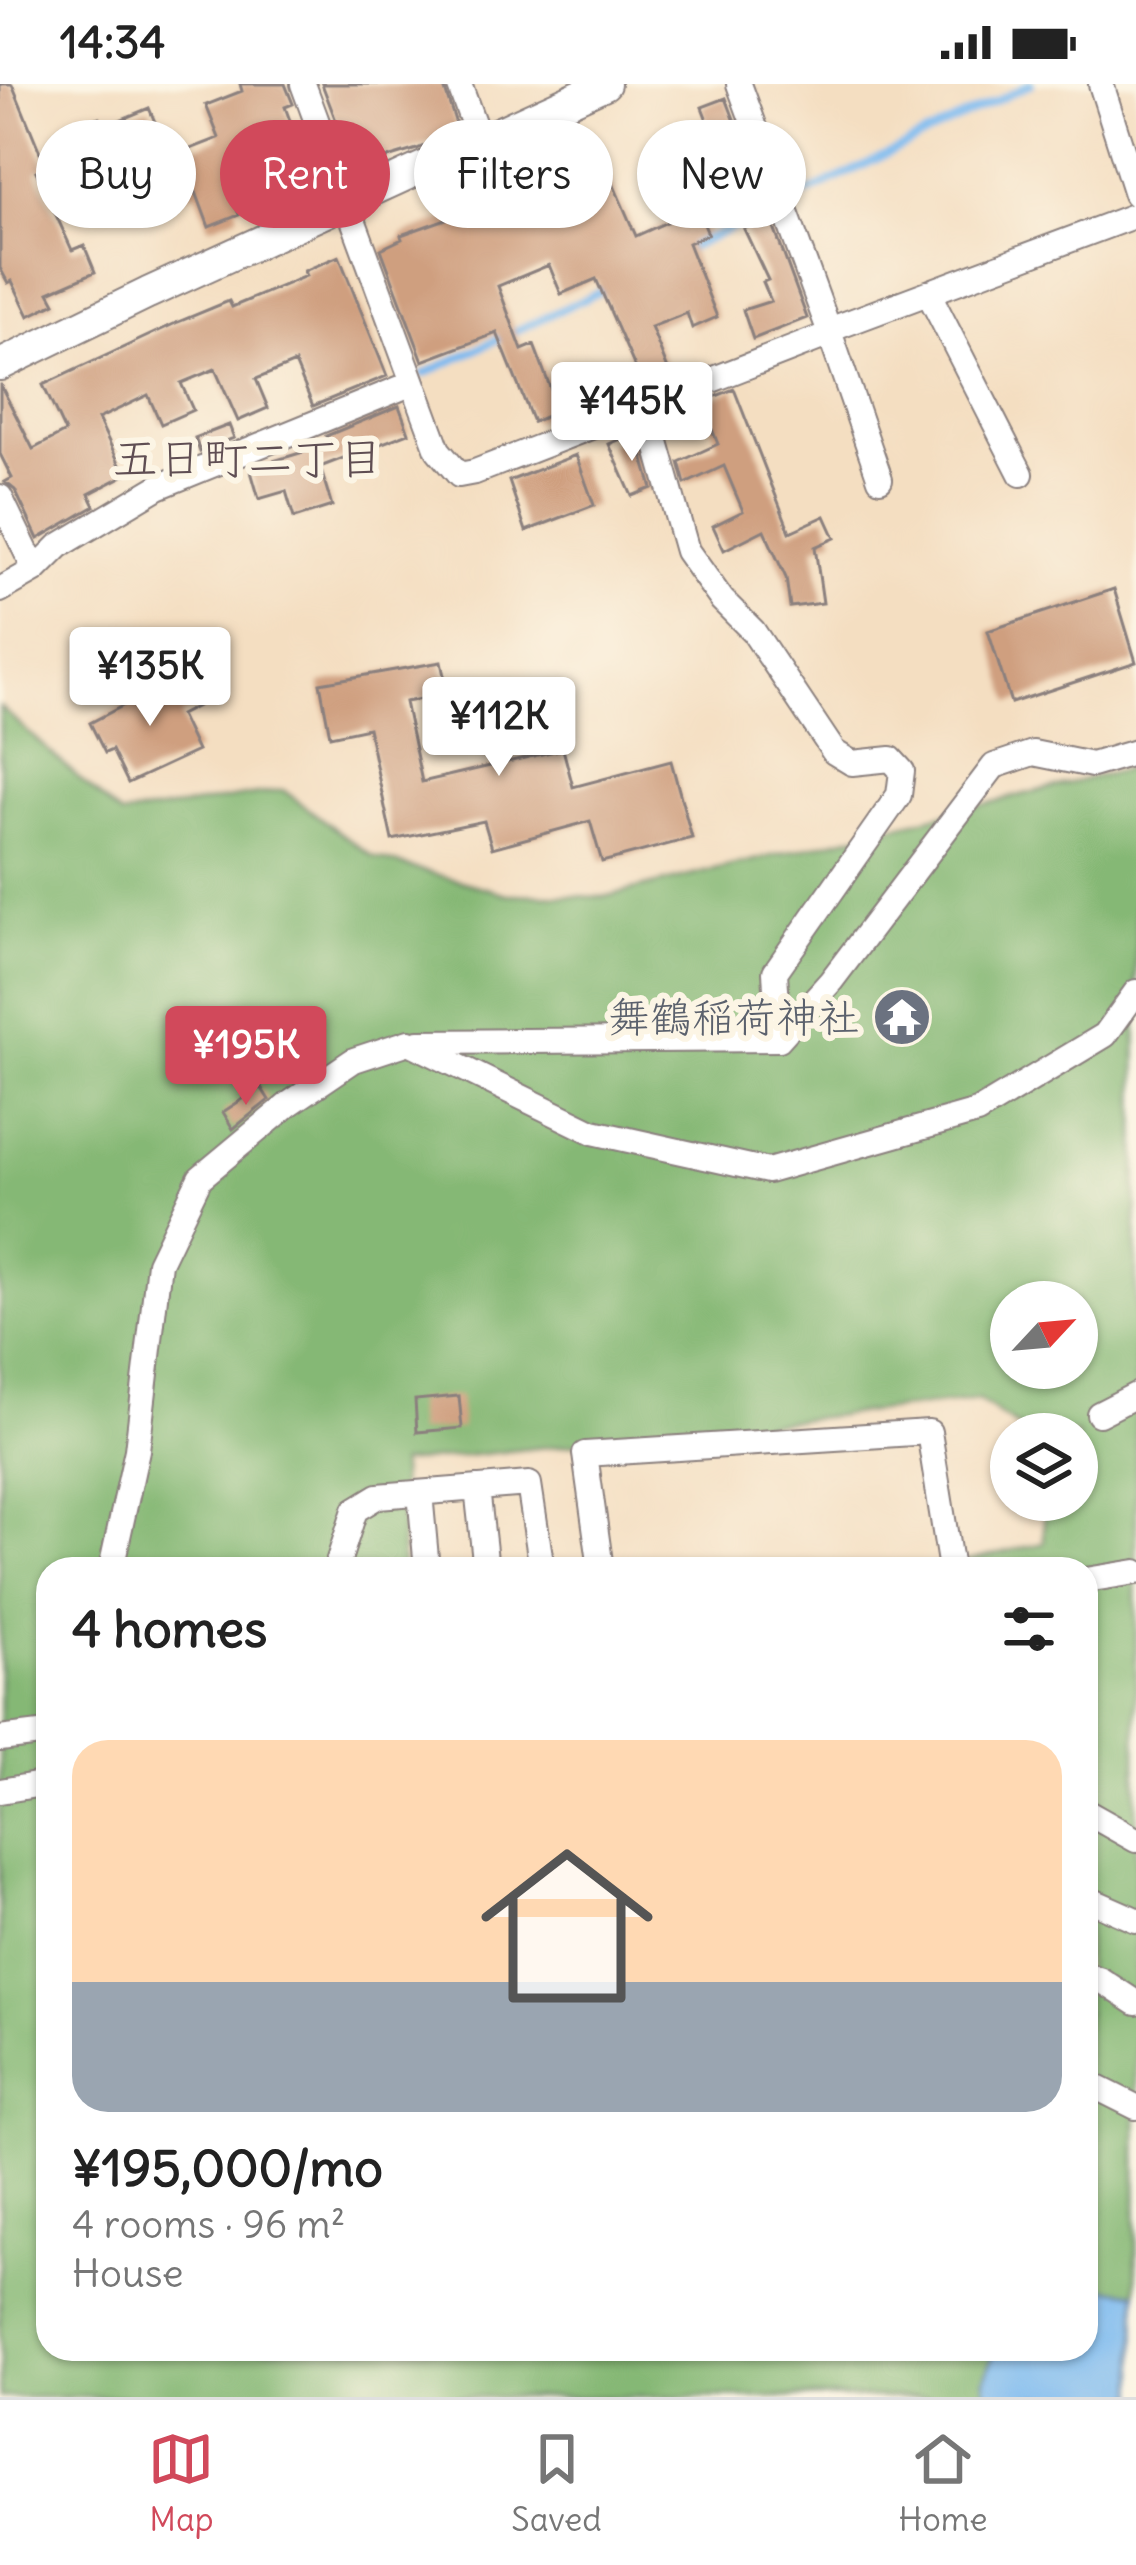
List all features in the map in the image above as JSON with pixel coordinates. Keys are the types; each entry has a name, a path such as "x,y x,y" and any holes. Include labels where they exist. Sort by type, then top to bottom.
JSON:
{"main road":[{"path":"527,120 604,84"},
{"path":"0,365 292,228"}],"street":[{"path":"303,84 317,120"},
{"path":"459,84 472,120"},
{"path":"739,84 880,478"},
{"path":"1101,84 1136,194"},
{"path":"357,228 438,451 459,475 1136,215"},
{"path":"929,294 1021,474"},
{"path":"0,590 35,570 58,546 158,487 413,383"},
{"path":"633,412 652,431 687,551 722,600 753,631 834,752 852,763 891,759 902,771 899,795 775,972 778,1039"},
{"path":"0,497 35,570"},
{"path":"114,1557 136,1450 159,1263 200,1178 290,1104 354,1060 409,1042 778,1039 831,981 994,766 1033,753 1092,765 1136,752"},
{"path":"409,1042 593,1132 768,1171 977,1112 1105,1036 1136,992"},
{"path":"1099,1414 1136,1395"},
{"path":"599,1557 585,1454 929,1432 949,1557"},
{"path":"340,1557 355,1510 378,1496 530,1484 540,1557"},
{"path":"477,1488 485,1557"},
{"path":"419,1493 426,1557"},
{"path":"1098,1578 1136,1572"},
{"path":"0,1739 36,1734"},
{"path":"0,1790 36,1786"},
{"path":"1098,1819 1136,1840"},
{"path":"1098,1903 1136,1920"},
{"path":"1098,1979 1136,2003"},
{"path":"1098,2088 1136,2107"}],"green space":[{"path":"0,707 121,816 283,790 373,857 507,894 604,897 1136,767 1136,2293 1098,2288 1098,1557 983,1557 1044,1543 1044,1521 1098,1521 1098,1413 997,1413 978,1400 400,1463 402,1557 36,1557 36,2361 991,2361 985,2380 987,2397 0,2397"}],"water":[{"path":"1098,2288 1136,2293 1136,2397 987,2397 985,2380 991,2361 1098,2361"}],"building":[{"path":"0,84 12,84 36,143 36,228 62,228 72,250 84,245 95,272 49,292 55,303 29,316 0,268"},
{"path":"240,84 285,84 293,104 285,107 290,120 220,120 220,223 209,227 196,192 196,147 219,138 206,105 242,91"},
{"path":"322,84 443,84 455,120 414,120 414,150 390,157 390,120 336,120"},
{"path":"726,98 734,120 707,120 702,107"},
{"path":"149,108 154,120 120,120"},
{"path":"613,183 636,236 654,228 705,228 708,234 688,243 717,317 692,328 687,313 651,327 669,372 642,383 596,279 561,294 549,265 498,286 522,350 534,345 559,411 533,422 497,333 423,361 381,249 402,239 401,235 421,228 613,228"},
{"path":"774,228 807,318 753,339 743,310 771,301 763,282 768,280 744,229"},
{"path":"339,256 387,376 313,406 295,363 256,379 268,408 238,421 215,369 181,383 193,410 161,424 148,395 98,419 125,475 89,494 95,506 38,539 15,490 5,482 12,478 0,454 0,384 33,449 65,432 43,385 178,322 229,301 232,307 306,276 304,271"},
{"path":"734,389 790,532 825,516 835,538 815,547 823,603 790,607 786,578 764,530 724,550 713,526 743,511 724,466 685,484 679,462 718,444 701,402"},
{"path":"399,406 409,433 320,467 332,506 294,518 286,491 259,499 250,468 330,444 326,436"},
{"path":"229,425 234,438 200,452 195,438"},
{"path":"632,434 652,488 632,496 609,444"},
{"path":"576,455 594,505 526,531 509,481"},
{"path":"1114,589 1136,662 1011,703 988,631"},
{"path":"441,662 448,694 405,702 422,782 563,749 573,787 671,761 692,838 602,862 590,821 492,848 484,821 392,840 368,728 330,736 320,683"},
{"path":"188,672 203,703 180,715 197,751 128,783 112,750 105,753 90,723"},
{"path":"261,1087 269,1100 233,1129 223,1112"},
{"path":"459,1396 462,1428 417,1432 415,1400"}],"waterway":[{"path":"806,194 1031,84"},
{"path":"685,250 732,228"},
{"path":"424,374 607,288"}],"place":[{"name":"舞鶴稲荷神社","path":"902,1017"}],"district":[{"name":"五日町二丁目","path":"248,458"}]}
